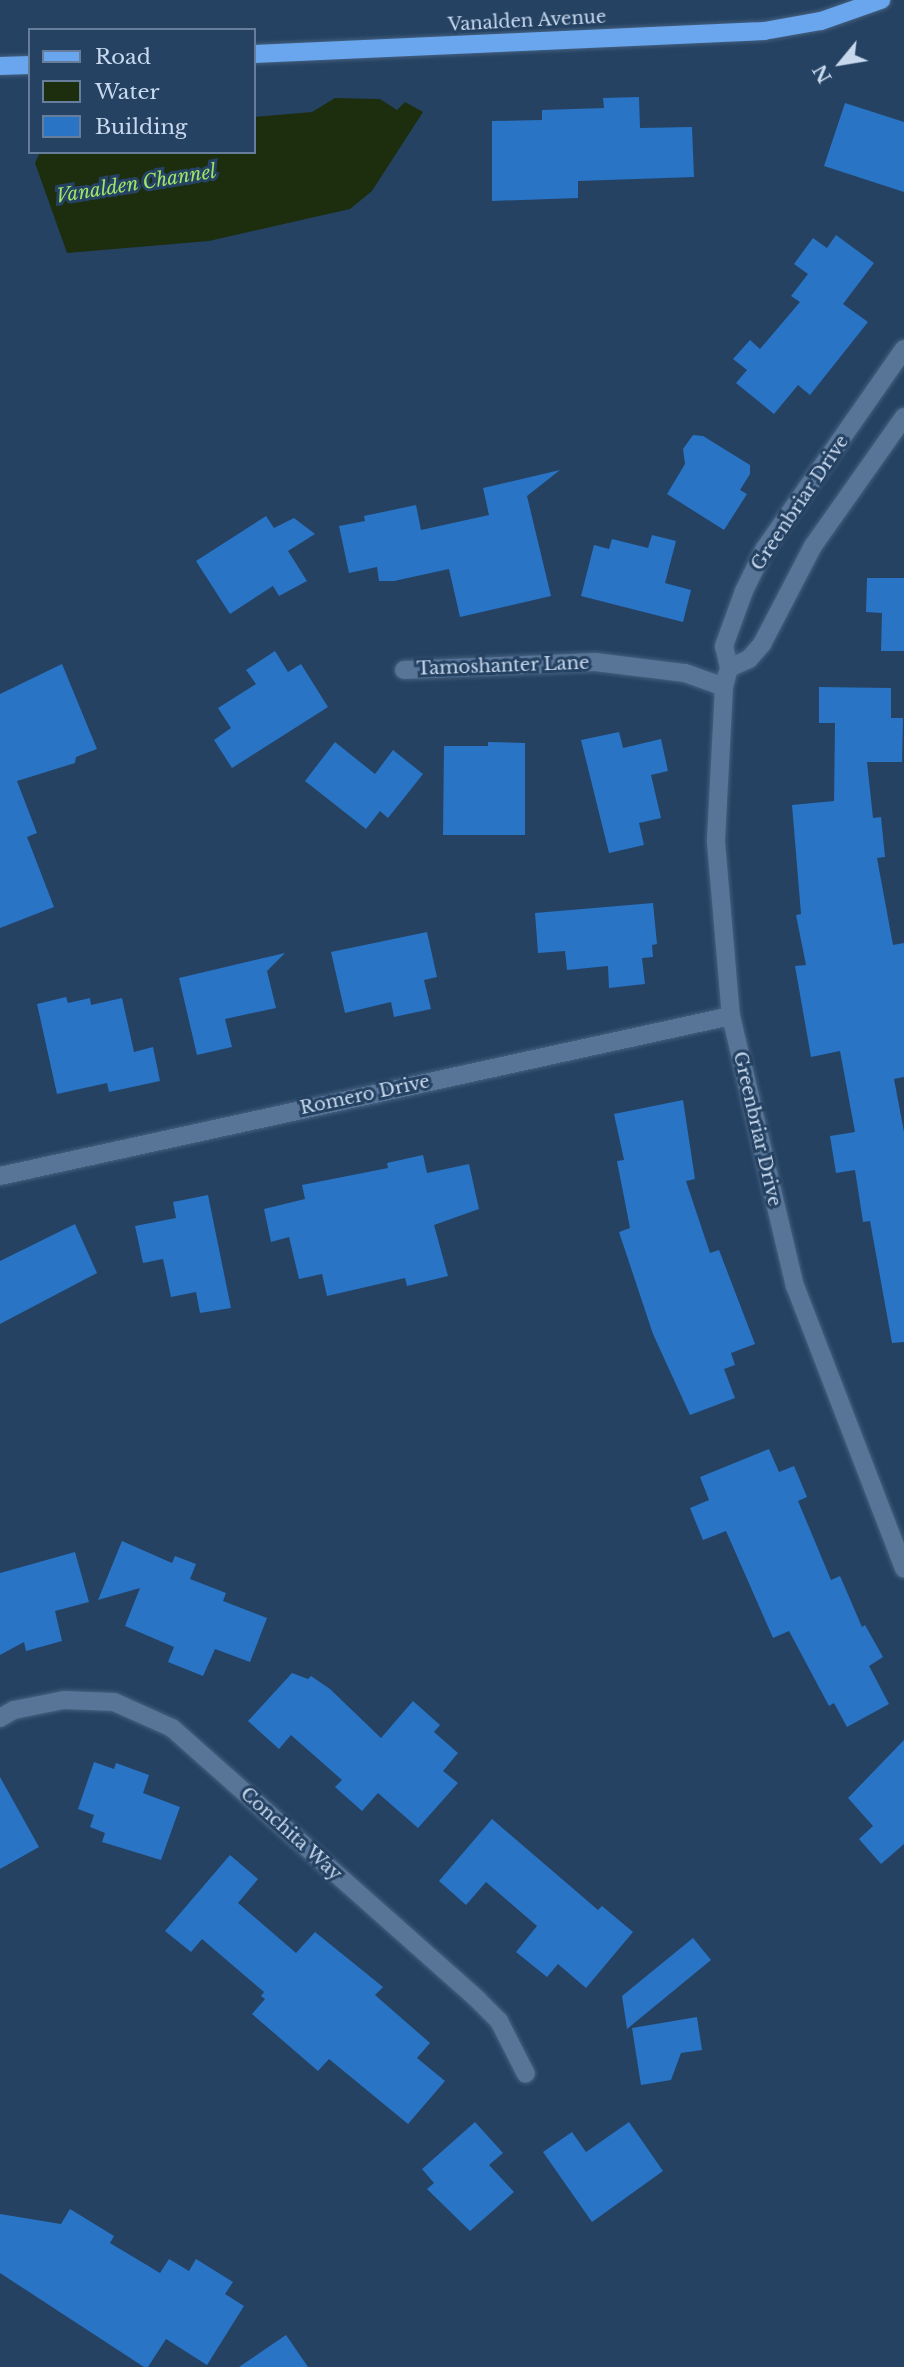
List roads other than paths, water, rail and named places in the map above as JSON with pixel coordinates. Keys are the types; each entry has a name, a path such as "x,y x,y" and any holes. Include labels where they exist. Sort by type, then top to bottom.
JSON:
{"main road":[{"name":"Vanalden Avenue","path":"256,54 764,31 821,21 881,0"},
{"path":"0,66 28,65"}],"street":[{"name":"Greenbriar Drive","path":"904,349 764,550 724,646 729,668 724,687 716,842 731,1016 795,1286 904,1569"},
{"name":"Greenbriar Drive","path":"729,668 749,659 762,644 813,546 904,417"},
{"name":"Tamoshanter Lane","path":"404,670 595,662 685,673 724,687"},
{"name":"Romero Drive","path":"0,1176 731,1016"},
{"name":"Conchita Way","path":"0,1718 14,1710 64,1700 114,1702 172,1728 478,2000 499,2021 526,2074"}],"water":[{"name":"Vanalden Channel","path":"335,98 380,99 397,110 405,102 423,112 372,191 350,209 209,241 67,253 35,163 39,154 256,154 256,117 312,112"}]}
